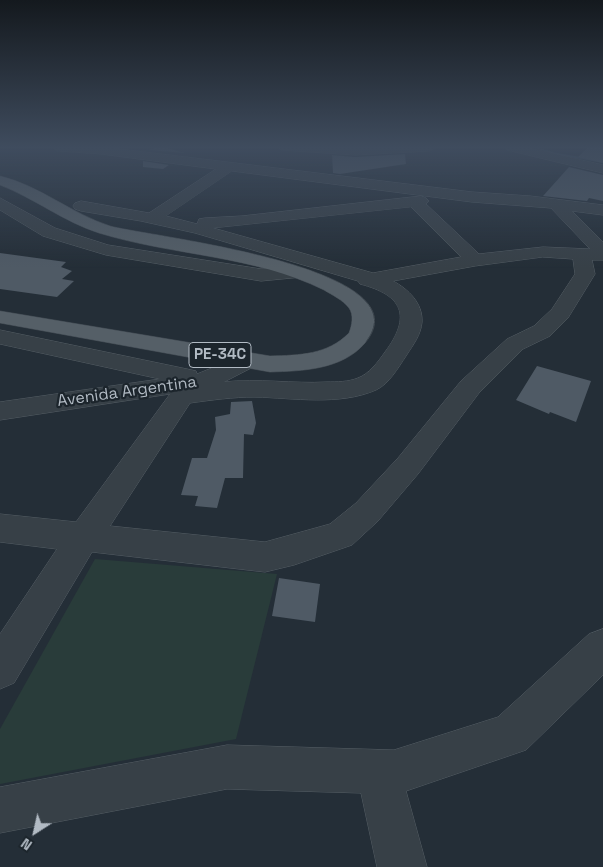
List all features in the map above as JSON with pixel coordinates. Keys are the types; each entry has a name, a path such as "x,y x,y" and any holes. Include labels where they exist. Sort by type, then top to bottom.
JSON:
{"main road":[{"name":"PE-34C","path":"0,317 270,364 304,362 331,356 345,349 354,341 362,328 363,317 360,307 352,299 323,282 238,255 106,230 77,219 17,187"}],"street":[{"path":"151,219 198,187"},
{"path":"389,187 472,198 556,204 603,210"},
{"path":"172,224 242,221 414,201 472,198"},
{"path":"414,201 475,260"},
{"path":"0,203 49,232 106,250 261,275 295,273"},
{"path":"556,204 596,254"},
{"path":"0,337 193,388 302,391 346,389 368,384 388,364 407,338 412,324 411,312 406,301 398,293 372,279 241,240 127,212 81,206"},
{"path":"323,282 372,279 475,260 544,252 596,254"},
{"path":"0,528 265,557 340,535 367,512 408,466 470,386 515,344 542,331 560,313 596,254"},
{"name":"Avenida Argentina","path":"0,411 193,388 249,360"},
{"path":"0,669 83,538 193,388"},
{"path":"0,810 227,767 394,772 511,736 603,648"},
{"path":"378,771 402,867"}],"green space":[{"path":"95,559 277,574 236,739 0,784 0,729"}],"building":[{"path":"551,187 603,187 603,201 589,198 587,201 543,196"},
{"path":"0,253 66,262 61,267 72,271 62,279 74,281 57,297 0,289"},
{"path":"537,366 591,381 576,422 550,412 549,414 516,400"},
{"path":"252,401 256,423 253,435 244,434 243,478 225,478 217,508 195,506 198,496 181,495 192,458 207,458 216,430 215,417 230,414 231,402"},
{"path":"279,578 320,584 315,622 272,616"}]}
